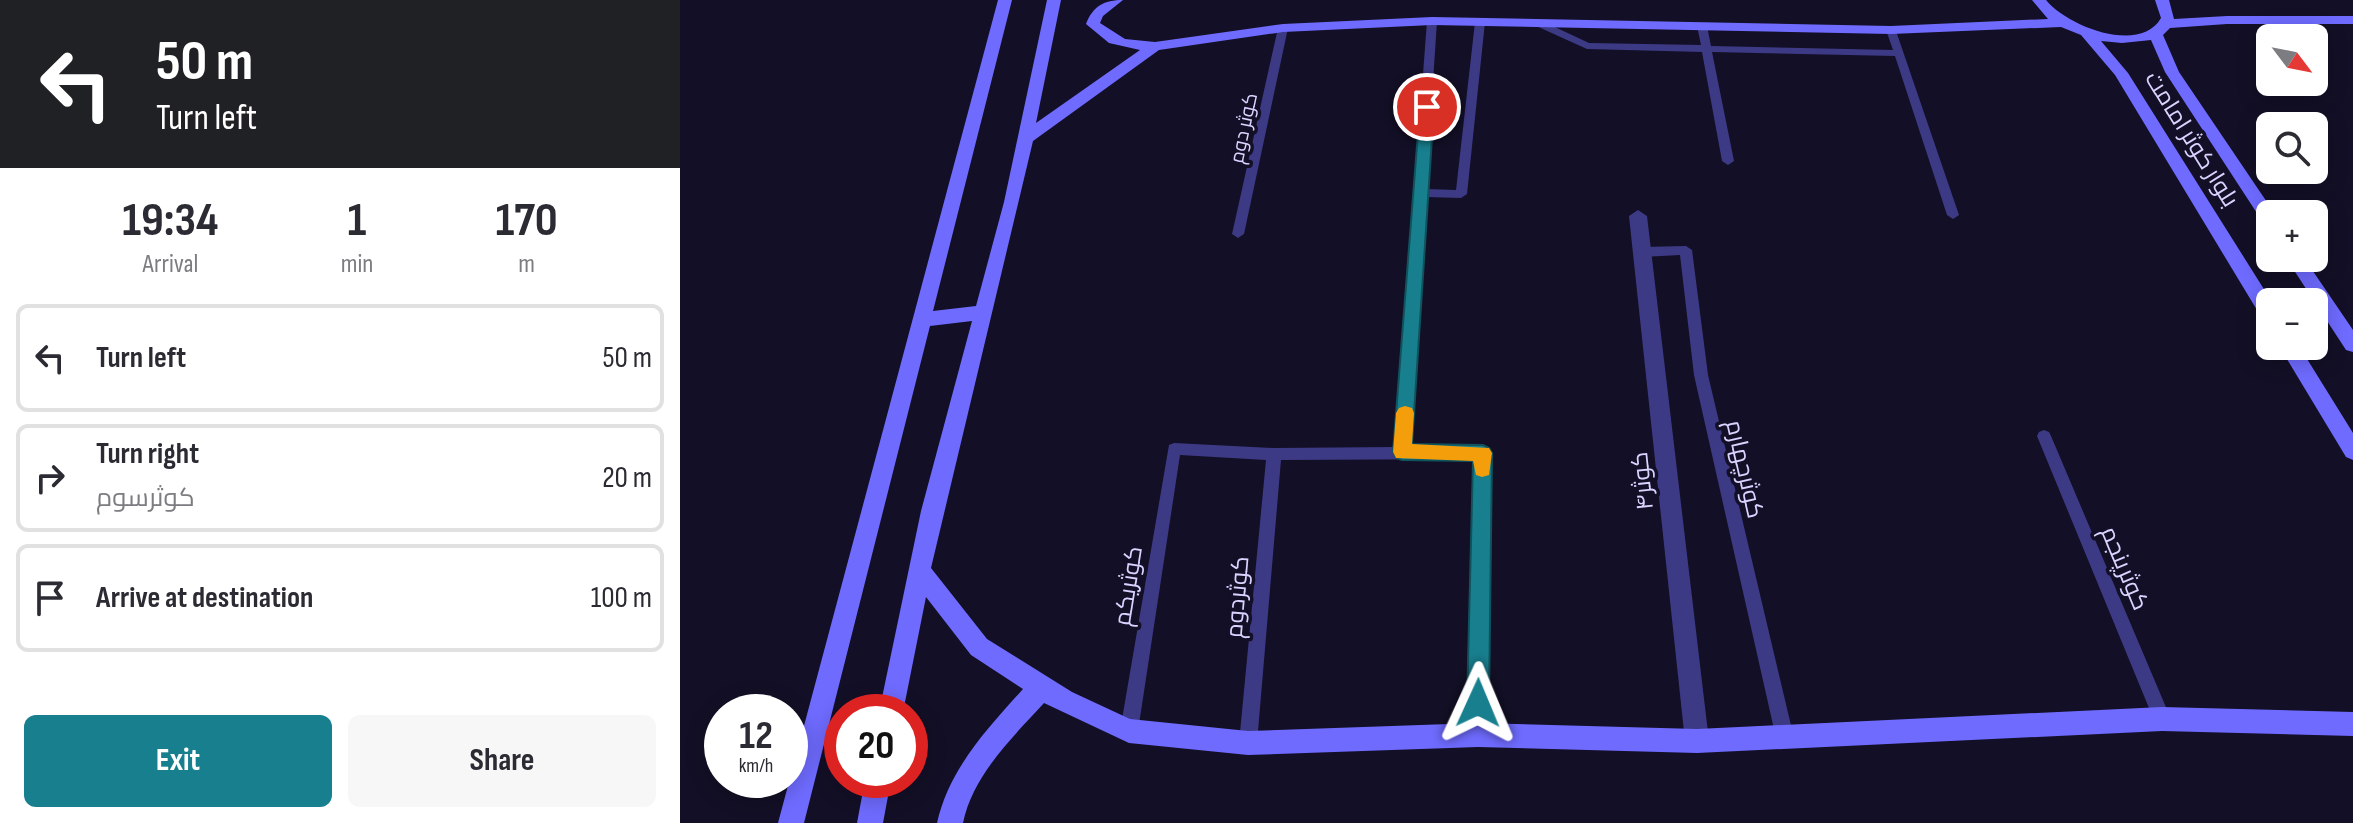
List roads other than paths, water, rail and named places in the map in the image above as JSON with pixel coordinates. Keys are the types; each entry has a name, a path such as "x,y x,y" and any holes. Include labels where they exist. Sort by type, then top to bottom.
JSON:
{"street":[{"path":"791,823 1005,0"},
{"path":"895,694 919,570 1025,139 1054,0"},
{"path":"1116,0 1097,14 1093,24 1103,36 1119,44 1155,46 1283,28 1432,21 1891,30 2061,23"},
{"path":"2039,0 2042,8 2061,23 2088,35 2132,40 2161,29 2227,20 2353,20"},
{"name":"بلوار کوثر امامت","path":"2162,0 2168,10 2161,29 2172,72 2257,200"},
{"name":"بلوار کوثر امامت","path":"2088,35 2121,73 2256,292"},
{"path":"1025,139 1155,46"},
{"name":"کوثر۴","path":"1638,216 1697,741"},
{"path":"2304,272 2353,345"},
{"path":"924,319 984,312"},
{"path":"2298,360 2353,451"},
{"path":"919,570 979,647 1063,701 1129,731 1248,743 1478,735 1697,741 2162,719 2353,724"},
{"path":"950,823 963,785 1006,727 1042,687"},
{"path":"870,823 875,798"}],"lane":[{"path":"1402,452 1432,21"},
{"path":"1421,193 1461,194 1480,22"},
{"path":"1538,23 1587,46 1899,53"},
{"path":"1702,26 1728,161"},
{"name":"کوثر دوم","path":"1238,234 1283,28"},
{"path":"1891,30 1953,215"},
{"name":"کوثرچهارم","path":"1642,252 1686,250 1701,375 1785,738"},
{"name":"کوثرپنجم","path":"2044,436 2162,719"},
{"name":"کوثریکم","path":"1129,731 1174,449 1274,454"},
{"path":"1274,454 1483,453 1478,735"},
{"name":"کوثردوم","path":"1248,743 1274,454"}]}
